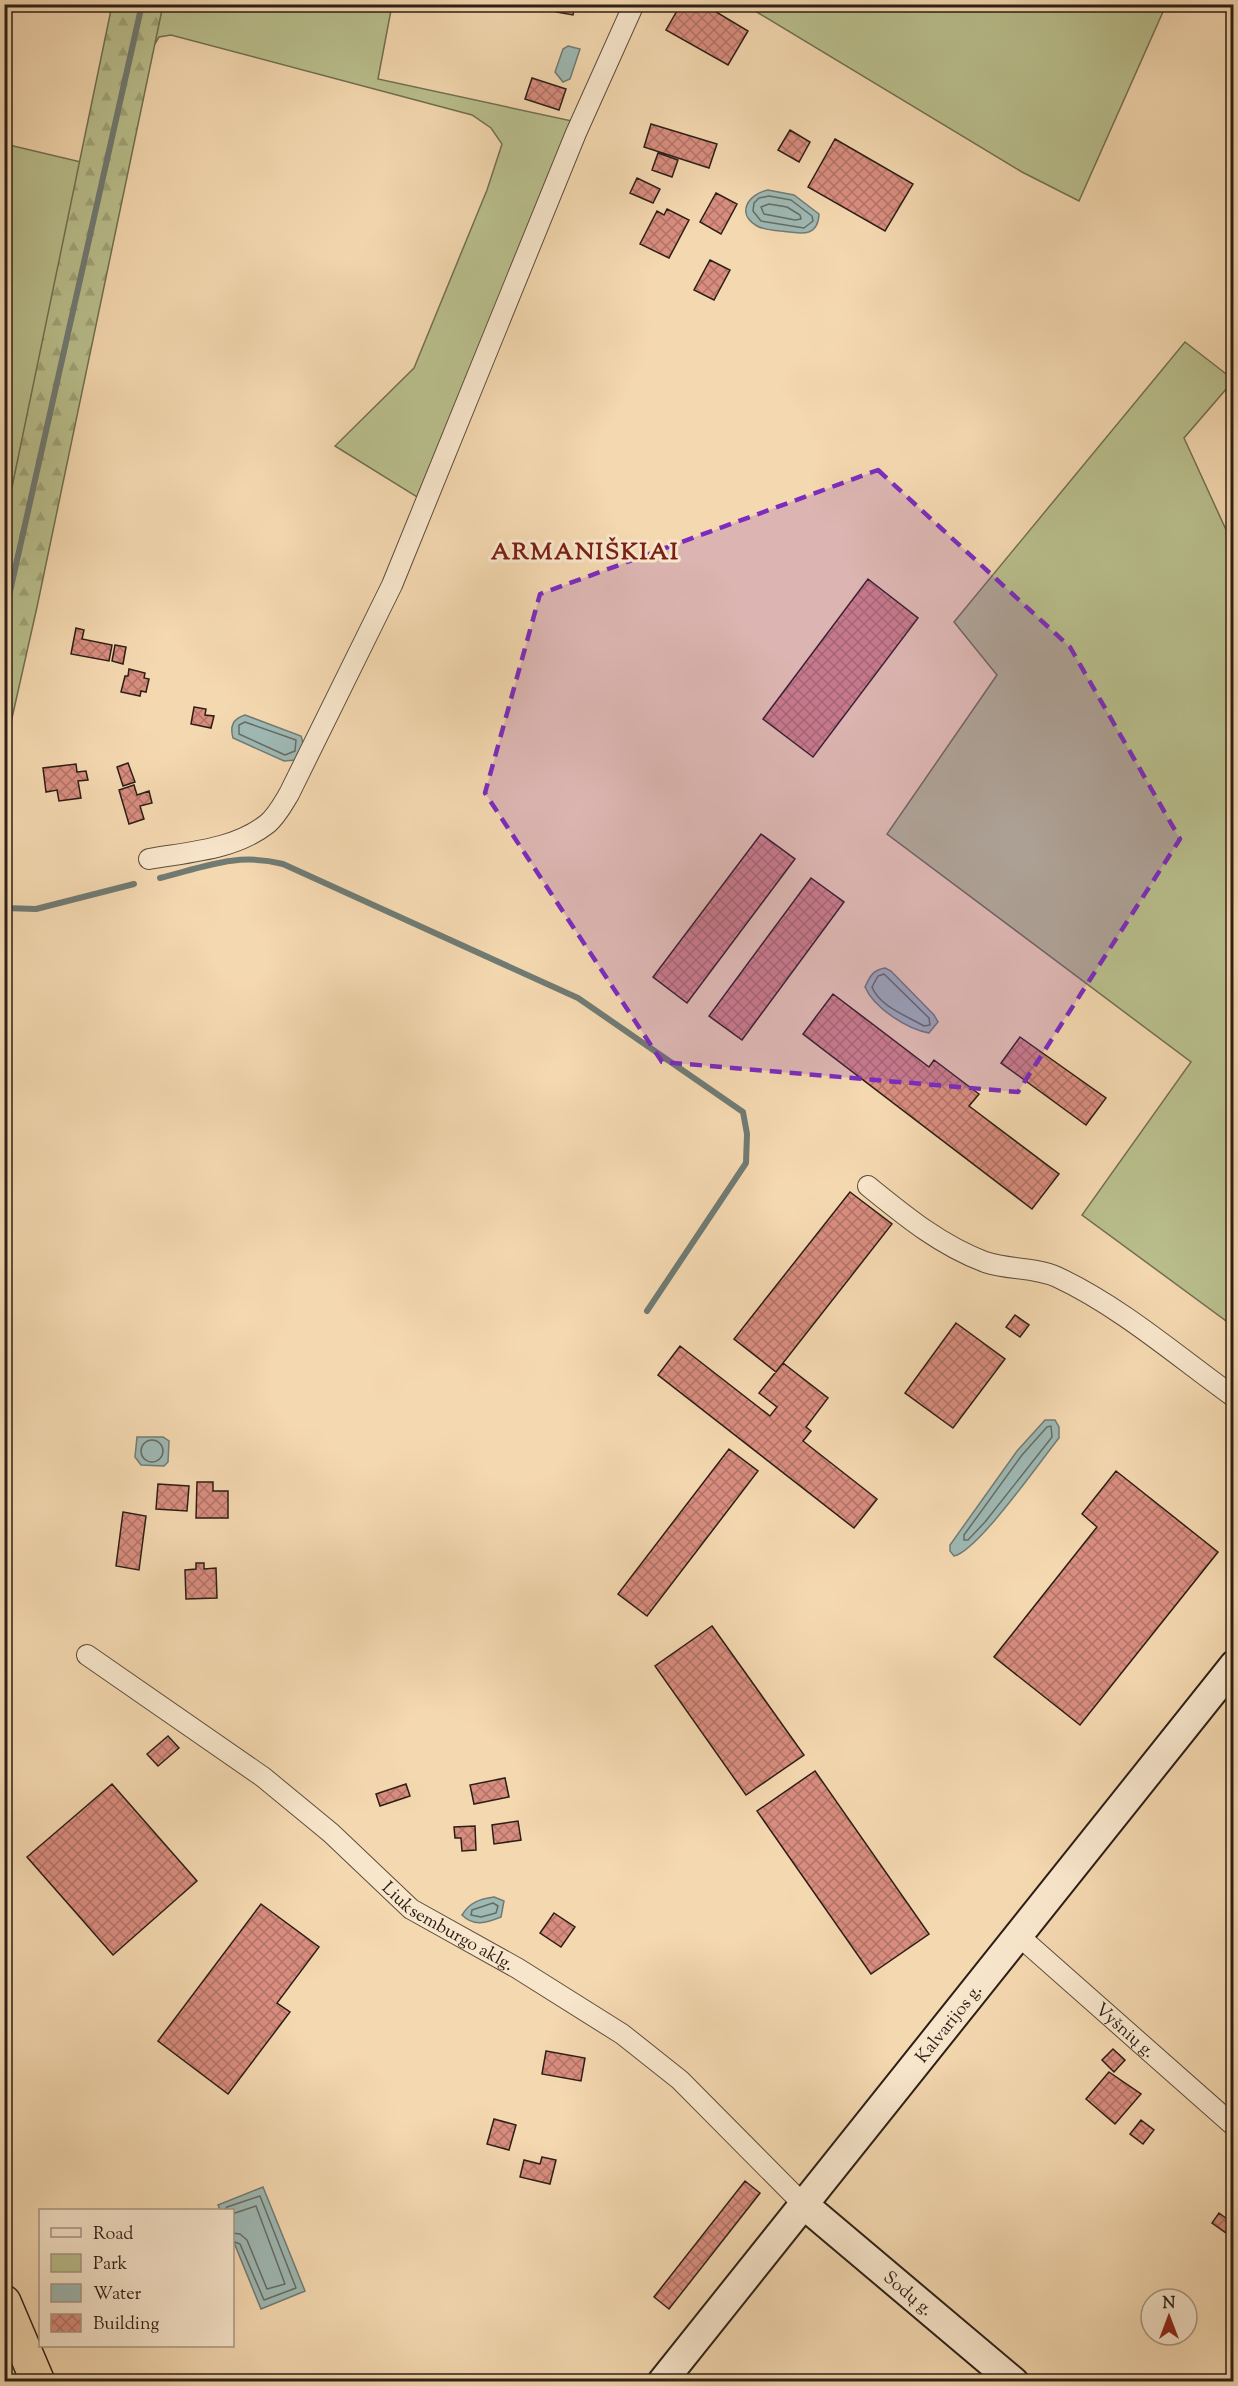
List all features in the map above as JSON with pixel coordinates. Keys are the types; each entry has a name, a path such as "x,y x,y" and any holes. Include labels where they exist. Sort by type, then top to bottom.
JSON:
{"highway":[{"path":"4,2302 38,2382"}],"main road":[{"name":"Kalvarijos g.","path":"662,2382 1019,1936 1229,1681"},
{"name":"Sodų g.","path":"803,2204 1014,2382"}],"street":[{"path":"149,860 219,846 248,837 269,823 289,794 392,585 576,133 634,4"},
{"path":"868,1186 925,1232 951,1248 988,1263 1054,1276 1095,1297 1233,1397"},
{"name":"Liuksemburgo aklg.","path":"87,1654 262,1777 332,1833 411,1909 517,1968 622,2034 680,2080 803,2204"},
{"name":"Vyšnių g.","path":"1019,1936 1233,2126"}],"highlighted area":[{"path":"878,470 1070,647 1180,839 1018,1092 662,1062 485,793 540,594"}],"green space":[{"path":"112,5 163,5 37,607 5,749 5,521"},
{"path":"163,5 392,5 378,79 572,121 417,497 335,446 414,368 487,190 502,144 491,128 472,115 171,35 159,37 153,47"},
{"path":"745,5 1166,5 1079,201 1022,172"},
{"path":"5,144 81,162 5,521"},
{"path":"1185,342 1234,380 1184,438 1233,545 1233,1326 1082,1215 1191,1062 887,834 997,675 954,622"}],"water":[{"path":"568,46 580,49 570,79 563,82 555,72 563,49"},
{"path":"768,190 794,195 819,214 815,227 806,233 794,233 768,230 750,221 746,210 747,205 755,195"},
{"path":"245,715 301,736 302,748 296,760 284,761 233,738 233,724"},
{"path":"885,968 891,971 934,1015 938,1022 929,1033 901,1022 883,1010 869,995 865,987 872,974"},
{"path":"1045,1420 1055,1420 1059,1427 1059,1438 978,1539 954,1556 950,1551 950,1545 1017,1451"},
{"path":"137,1437 163,1437 169,1441 168,1462 164,1466 141,1465 135,1457"},
{"path":"494,1897 504,1901 501,1917 480,1923 471,1921 462,1915 476,1902"},
{"path":"263,2187 305,2291 261,2309 234,2242 234,2209 220,2209 218,2205"}],"building":[{"path":"557,4 575,4 573,15 556,12"},
{"path":"681,4 703,4 748,31 728,65 666,30"},
{"path":"532,78 566,89 559,110 525,99"},
{"path":"651,124 717,144 709,168 644,147"},
{"path":"790,130 810,142 799,162 778,150"},
{"path":"835,139 913,184 885,231 808,187"},
{"path":"658,153 678,160 672,177 652,170"},
{"path":"637,178 660,189 653,203 630,193"},
{"path":"716,193 737,204 721,234 700,222"},
{"path":"667,209 689,220 669,258 640,244 657,211 664,215"},
{"path":"710,260 730,270 714,300 694,290"},
{"path":"868,579 918,618 813,757 763,719"},
{"path":"76,628 84,630 82,639 112,645 109,661 71,654"},
{"path":"115,645 126,647 123,664 112,661"},
{"path":"129,669 145,673 144,678 149,679 146,692 141,691 140,696 121,692"},
{"path":"194,707 206,709 205,715 214,716 211,728 191,724"},
{"path":"128,763 135,782 123,786 117,767"},
{"path":"76,764 77,772 86,771 88,780 78,781 81,798 59,801 57,790 46,792 43,768"},
{"path":"134,785 137,795 149,791 152,803 140,806 144,819 129,824 119,790"},
{"path":"761,834 795,859 687,1003 653,977"},
{"path":"811,878 844,902 742,1040 709,1016"},
{"path":"833,994 929,1067 934,1060 979,1094 969,1106 1059,1174 1032,1209 803,1034"},
{"path":"1020,1037 1106,1098 1086,1125 1001,1063"},
{"path":"850,1192 892,1224 776,1372 734,1339"},
{"path":"1015,1315 1029,1325 1020,1337 1006,1327"},
{"path":"956,1323 1005,1359 953,1428 905,1393"},
{"path":"680,1346 770,1416 777,1407 759,1393 783,1363 828,1398 806,1427 811,1431 803,1441 877,1499 854,1528 658,1375"},
{"path":"729,1449 758,1471 647,1616 618,1594"},
{"path":"1116,1471 1218,1552 1080,1725 994,1657 1097,1527 1082,1514"},
{"path":"197,1482 213,1482 213,1491 228,1491 228,1518 196,1518"},
{"path":"158,1484 189,1486 187,1511 156,1509"},
{"path":"123,1512 146,1516 139,1570 116,1566"},
{"path":"196,1563 204,1563 204,1569 216,1568 217,1598 186,1599 185,1570 196,1569"},
{"path":"712,1626 804,1755 746,1795 655,1666"},
{"path":"168,1736 179,1748 158,1766 147,1754"},
{"path":"815,1771 929,1934 871,1974 757,1811"},
{"path":"505,1778 509,1797 474,1804 470,1785"},
{"path":"112,1784 197,1881 113,1955 27,1857"},
{"path":"406,1784 410,1796 380,1806 376,1794"},
{"path":"518,1821 521,1840 494,1844 492,1825"},
{"path":"475,1826 476,1850 462,1851 461,1838 455,1838 454,1827"},
{"path":"261,1904 319,1947 277,2003 290,2012 228,2094 158,2041"},
{"path":"554,1913 575,1927 561,1947 540,1933"},
{"path":"1113,2049 1125,2060 1114,2072 1102,2060"},
{"path":"546,2051 585,2058 581,2081 542,2074"},
{"path":"1109,2072 1141,2094 1115,2124 1086,2099"},
{"path":"494,2119 516,2125 509,2150 487,2144"},
{"path":"1141,2120 1154,2130 1143,2144 1130,2134"},
{"path":"542,2157 556,2160 550,2184 520,2177 524,2160 540,2164"},
{"path":"745,2181 760,2193 669,2309 654,2297"},
{"path":"1219,2213 1234,2224 1229,2235 1212,2223"}],"waterway":[{"path":"4,618 142,4"},
{"path":"160,878 235,860 283,864 578,998 743,1112 747,1134 746,1163 647,1311"},
{"path":"4,908 36,909 134,884"}],"district":[{"name":"ARMANIŠKIAI","path":"585,551"}]}
